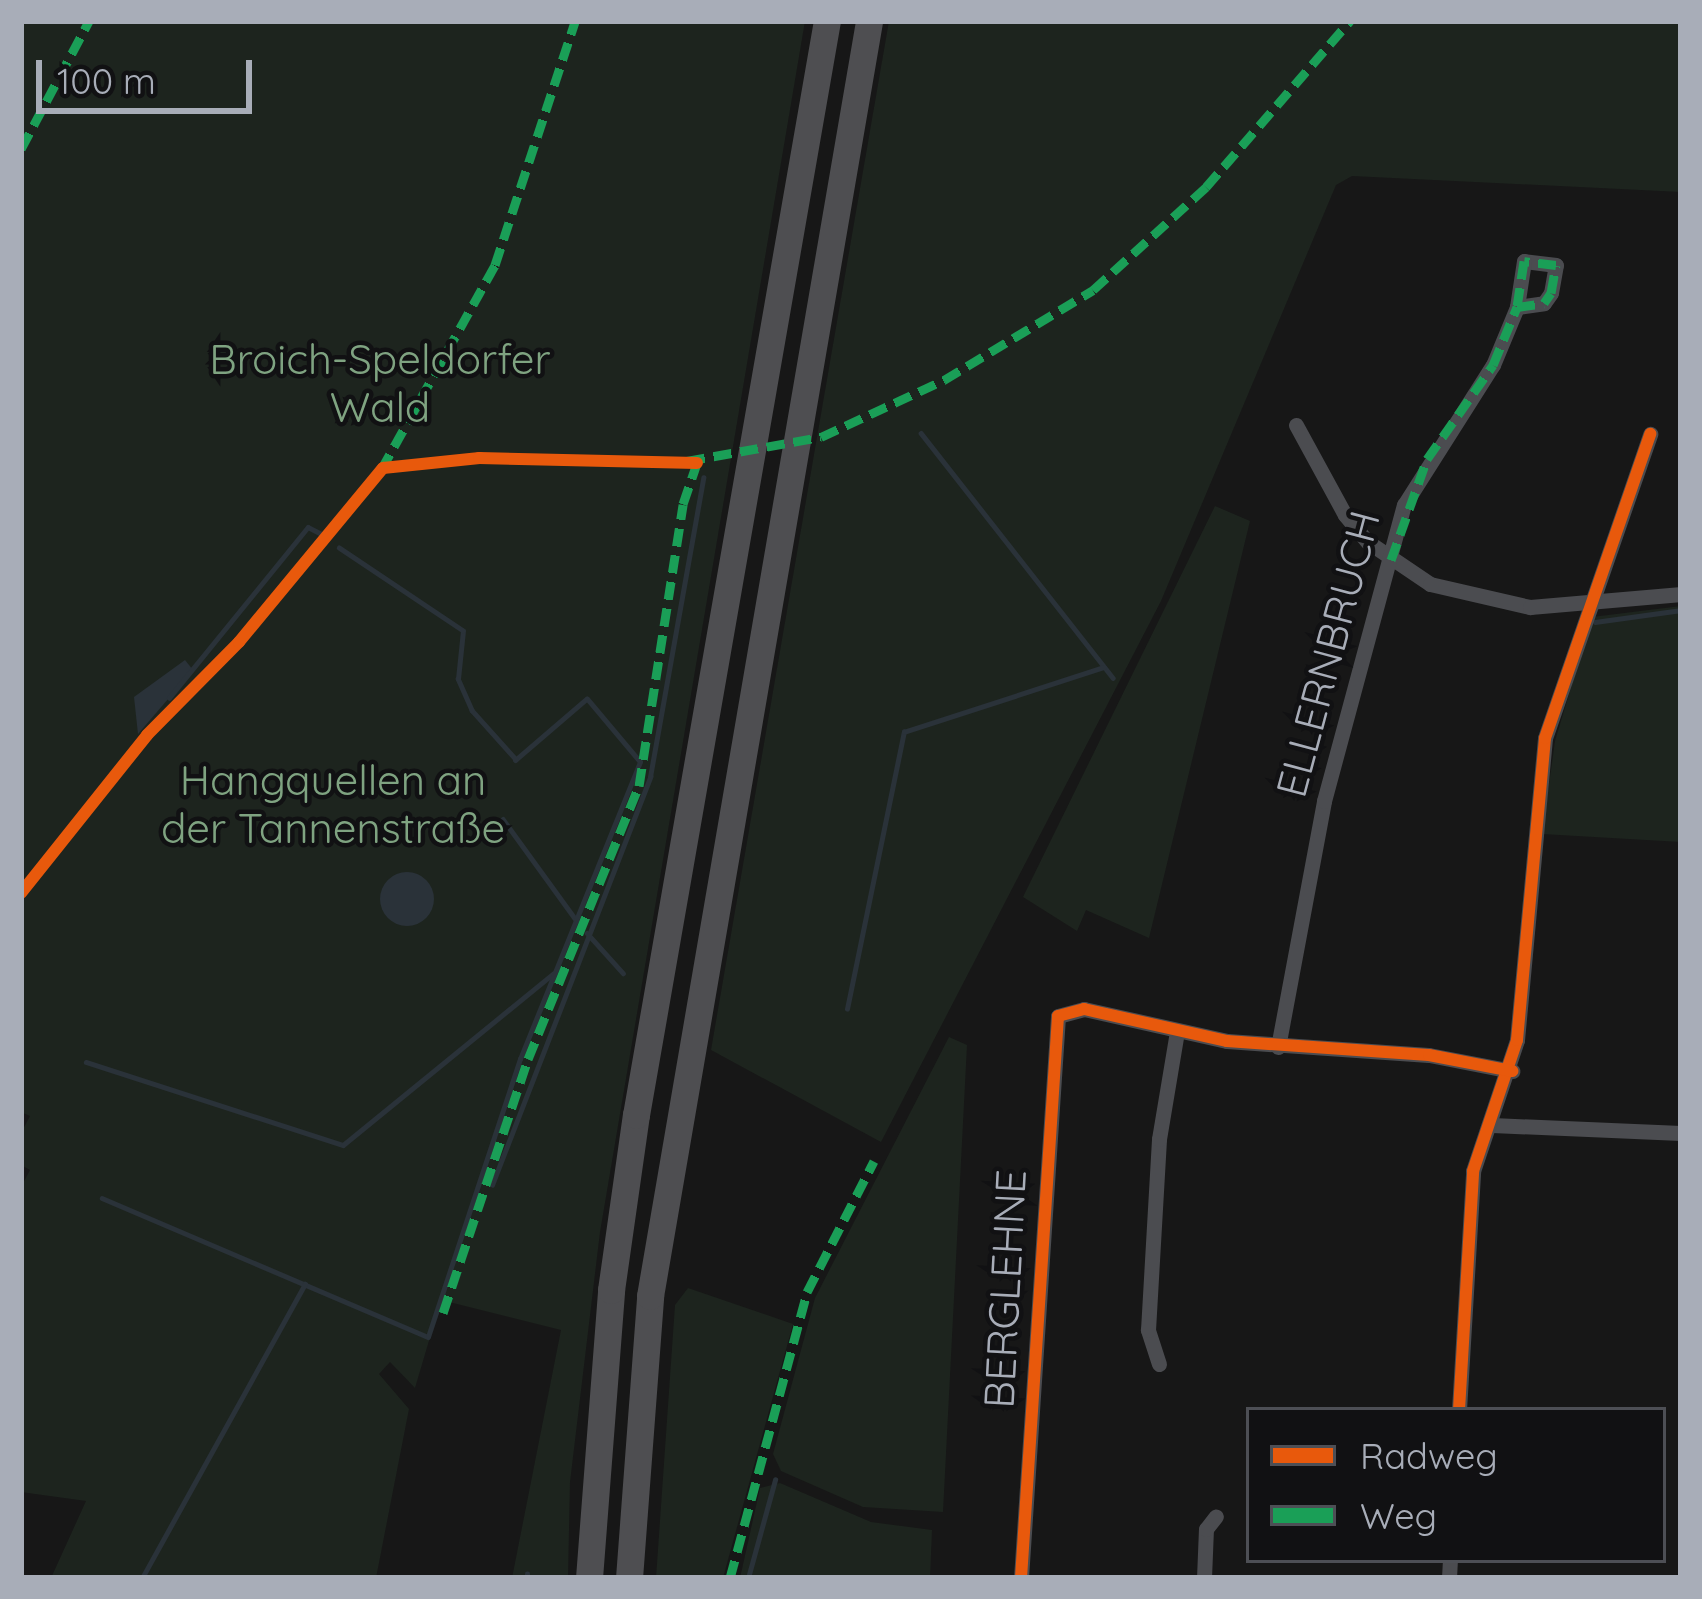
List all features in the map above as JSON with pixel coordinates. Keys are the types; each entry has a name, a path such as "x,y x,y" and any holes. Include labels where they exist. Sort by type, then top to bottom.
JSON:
{"highway":[{"path":"589,1578 611,1289 636,1114 827,21"},
{"path":"629,1578 658,1249 869,21"}],"street":[{"name":"ELLERNBRUCH","path":"1278,1047 1324,801 1391,560 1427,459 1492,365 1517,307"},
{"path":"1296,425 1345,514 1391,560 1475,599 1587,604 1681,594"},
{"path":"1459,1407 1473,1171 1512,1071 1545,738 1587,604 1650,434"},
{"name":"BERGLEHNE","path":"1021,1578 1053,1028 1068,1009 1177,1033"},
{"path":"1159,1364 1148,1330 1156,1176 1177,1033 1278,1047 1429,1055 1512,1071"},
{"path":"1492,1125 1681,1133"},
{"path":"1204,1578 1207,1528 1216,1516"}],"green space":[{"name":"Broich-Speldorfer Wald","path":"21,21 805,21 600,1232 570,1482 568,1578 512,1578 561,1330 441,1300 415,1388 390,1362 379,1374 409,1409 376,1578 51,1578 86,1501 21,1492 21,1187 30,1170 21,1165 21,1133 30,1116 21,1112"},
{"path":"889,21 1681,21 1681,192 1352,176 1336,185 1161,601 881,1142 711,1050"},
{"path":"1215,506 1250,521 1149,938 1086,910 1077,931 1023,897"},
{"path":"1681,606 1681,842 1542,834 1555,741 1592,617"},
{"path":"949,1037 967,1045 943,1512 863,1507 781,1471 773,1454 815,1298"},
{"path":"688,1288 793,1324 723,1578 656,1578 675,1305"},
{"path":"780,1483 871,1522 932,1530 930,1578 740,1578 760,1488"}],"shaded area":[{"path":"185,660 193,670 138,734 134,697"},
{"path":"407,872 426,880 434,899 426,918 407,926 388,918 380,899 388,880"}],"waterway":[{"path":"921,433 1113,678"},
{"path":"492,1185 650,777 703,478"},
{"path":"169,698 308,527 322,534"},
{"path":"102,1198 428,1337 520,1059 640,762 587,699 516,760 472,711 458,679 463,631 339,548"},
{"path":"1595,622 1681,610"},
{"path":"847,1009 904,732 1104,667"},
{"path":"503,819 576,920"},
{"path":"587,933 623,973"},
{"path":"86,1062 343,1145 553,974"},
{"path":"142,1578 305,1284"},
{"path":"748,1578 775,1480"}],"marked path":[{"path":"21,149 89,21"},
{"path":"381,470 495,265 575,21"},
{"path":"687,461 821,437 944,380 1093,290 1206,187 1350,21"},
{"path":"1391,560 1427,459 1493,365 1517,307 1544,303 1551,293 1556,265 1524,261 1517,307"},
{"path":"443,1313 528,1059 639,786 683,504 697,463"},
{"path":"730,1578 807,1292 874,1161"}],"cycle path":[{"path":"1459,1407 1473,1171 1517,1040 1545,738 1650,434"},
{"path":"21,893 147,735 239,642 383,468 479,458 697,463"},
{"path":"1021,1578 1058,1016 1084,1009 1227,1041 1429,1055 1512,1071"}],"park label":[{"name":"Hangquellen an der Tannenstraße","path":"333,804"}]}
